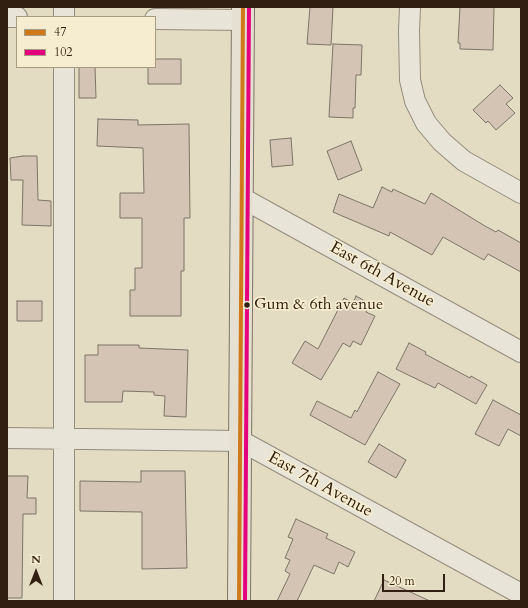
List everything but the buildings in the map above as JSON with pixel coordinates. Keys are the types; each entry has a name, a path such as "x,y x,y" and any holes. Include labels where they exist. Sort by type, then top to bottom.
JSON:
{"main road":[{"path":"239,601 243,14"}],"street":[{"path":"410,7 410,80 415,101 426,123 442,142 464,161 521,193"},
{"path":"156,19 243,14"},
{"path":"64,68 64,601"},
{"name":"East 6th Avenue","path":"242,198 521,352"},
{"name":"East 7th Avenue","path":"7,438 240,441 521,594"}],"transit line":[{"name":"47","path":"239,601 243,7"},
{"name":"102","path":"245,601 249,7"}],"place":[{"name":"Gum & 6th avenue","path":"247,305"}]}
